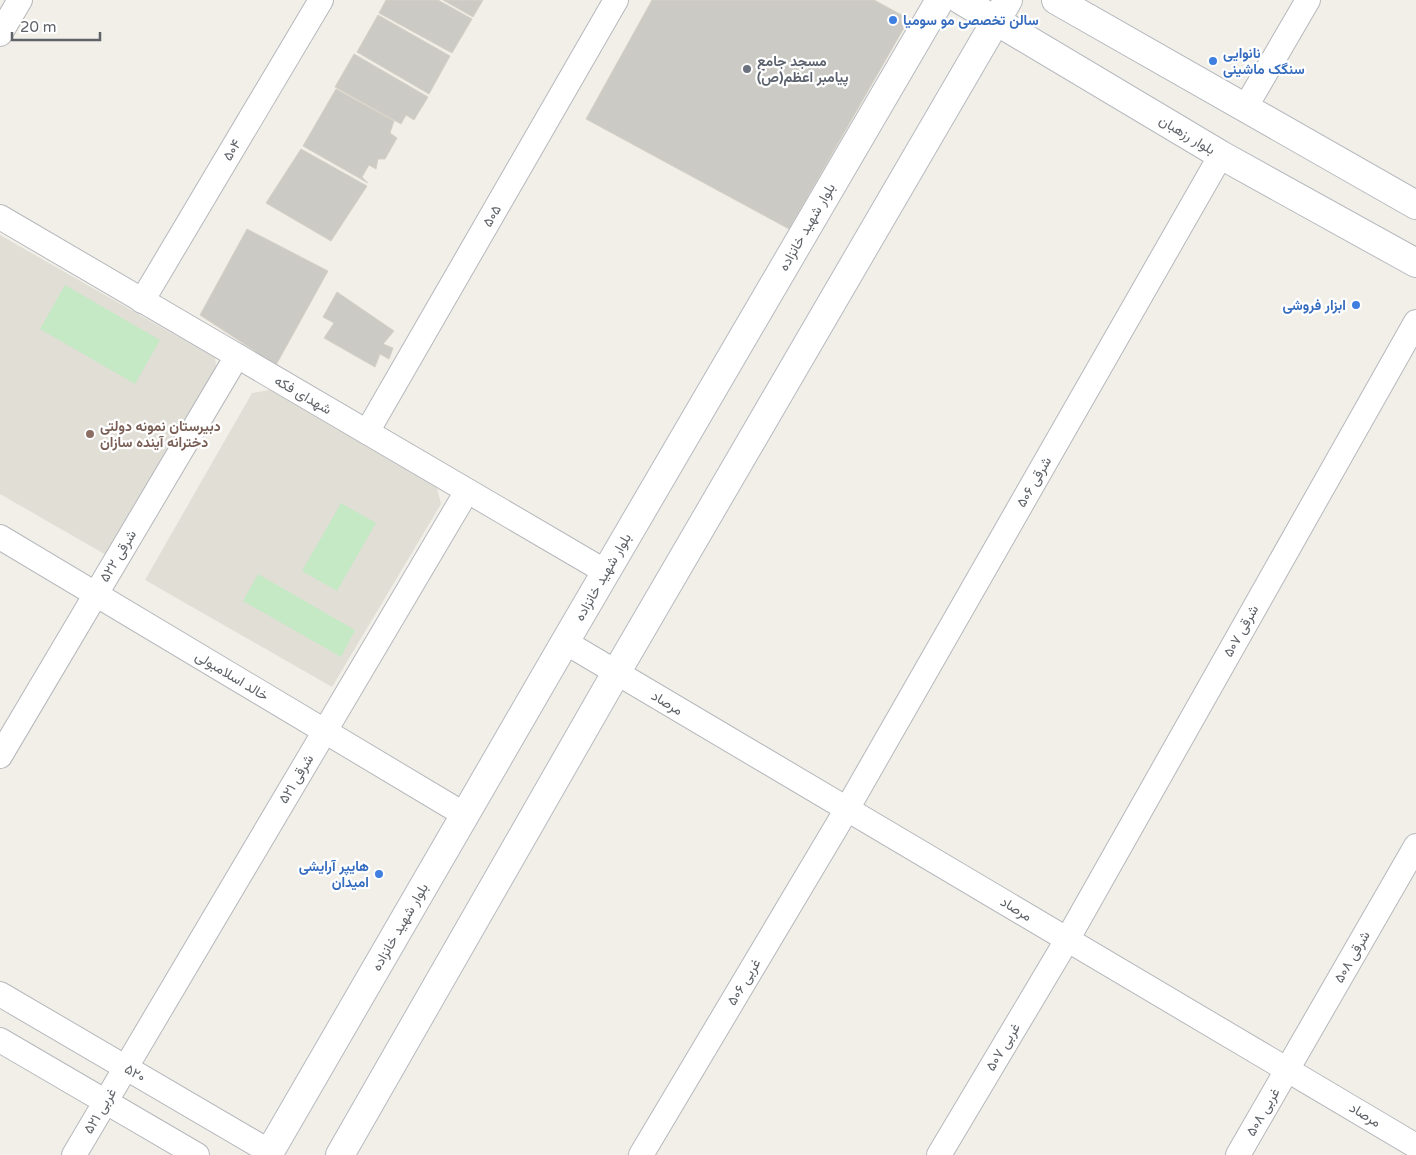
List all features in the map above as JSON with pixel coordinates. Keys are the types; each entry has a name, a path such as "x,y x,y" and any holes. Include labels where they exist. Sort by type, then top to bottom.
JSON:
{"main road":[{"name":"بلوار شهید خانزاده","path":"269,1153 940,0"},
{"name":"بلوار رزهبان","path":"961,0 1002,11 1221,155 1416,263"},
{"path":"1056,0 1416,204"},
{"path":"340,1155 616,672 1002,11"}],"street":[{"path":"0,34 20,0"},
{"name":"۵۰۴","path":"142,301 321,0"},
{"name":"۵۰۵","path":"367,432 616,0"},
{"path":"1245,108 1308,0"},
{"name":"۵۰۶ شرقی","path":"847,809 1221,155"},
{"name":"شهدای فکه","path":"0,217 606,572"},
{"name":"۵۰۷ شرقی","path":"1067,940 1416,322"},
{"name":"۵۲۲ شرقی","path":"0,756 237,356"},
{"name":"۵۲۱ شرقی","path":"126,1068 467,491"},
{"name":"خالد اسلامبولی","path":"0,537 465,815"},
{"name":"مرصاد","path":"565,642 1416,1146"},
{"name":"۵۰۶ غربی","path":"641,1155 847,809"},
{"name":"۵۰۸ شرقی","path":"1287,1070 1416,846"},
{"name":"۵۰۷ غربی","path":"938,1155 1067,940"},
{"name":"۵۲۰","path":"0,994 269,1153"},
{"path":"0,1040 197,1155"},
{"name":"۵۲۱ غربی","path":"74,1155 126,1068"},
{"name":"۵۰۸ غربی","path":"1238,1155 1287,1070"}],"shaded area":[{"name":"دبیرستان نمونه دولتی دخترانه آینده سازان","path":"0,235 215,358 217,374 108,556 0,494"},
{"path":"270,390 437,488 441,504 332,687 145,580 252,393"}],"green space":[{"path":"65,285 160,340 135,384 40,329"},
{"path":"341,503 376,523 337,591 302,571"},
{"path":"258,574 355,630 341,657 243,601"}],"building":[{"path":"386,0 438,0 472,19 452,53 379,13"},
{"path":"443,0 483,0 473,17"},
{"name":"مسجد جامع پیامبر اعظم(ص)","path":"652,0 874,0 909,19 789,229 586,119"},
{"path":"378,15 450,56 429,94 357,52"},
{"path":"354,54 428,97 414,120 406,115 401,124 335,87"},
{"path":"336,89 394,121 390,133 397,138 385,159 378,159 376,169 369,165 362,177 368,183 303,146"},
{"path":"301,149 367,186 331,241 266,203"},
{"path":"247,229 328,271 276,365 200,315"},
{"path":"337,292 394,331 383,344 393,348 389,359 380,354 375,367 324,338 334,323 323,317"}],"place":[{"name":"سالن تخصصی مو سومیا","path":"893,20"},
{"name":"نانوایی سنگک ماشینی","path":"1213,61"},
{"name":"مسجد جامع پیامبر اعظم(ص)","path":"747,69"},
{"name":"ابزار فروشی","path":"1356,305"},
{"name":"دبیرستان نمونه دولتی دخترانه آینده سازان","path":"90,434"},
{"name":"هایپر آرایشی امیدان","path":"379,874"}]}
